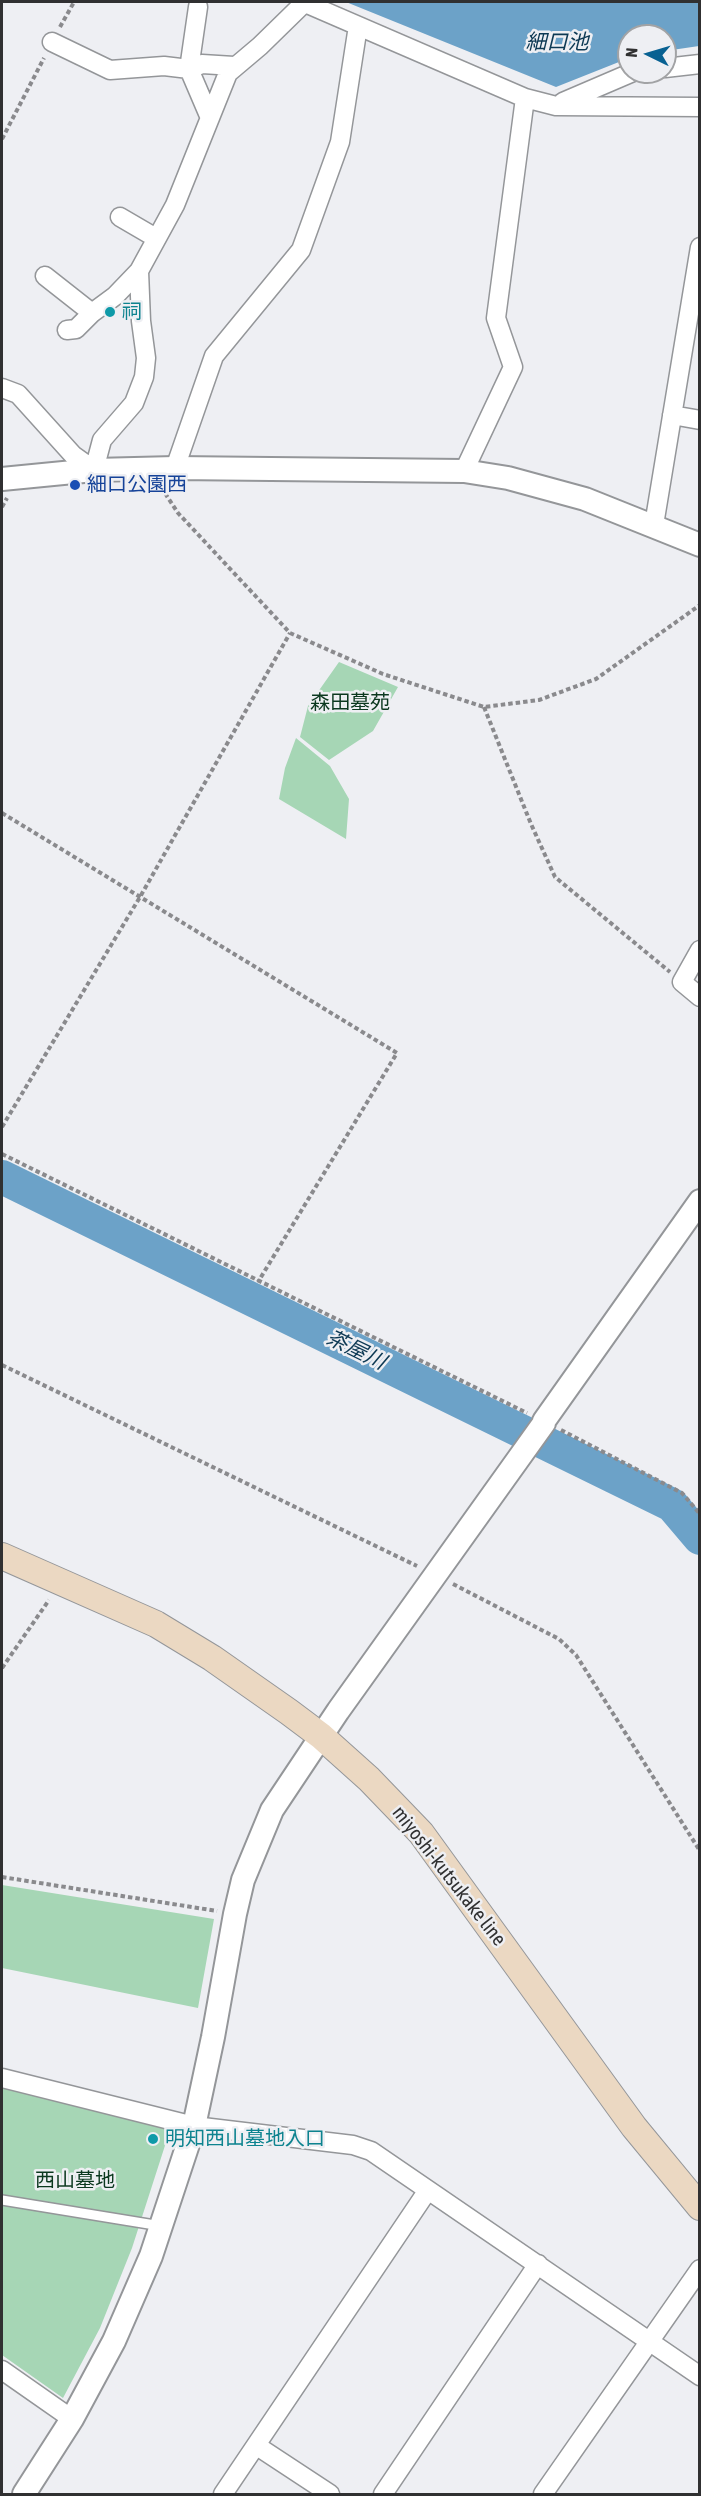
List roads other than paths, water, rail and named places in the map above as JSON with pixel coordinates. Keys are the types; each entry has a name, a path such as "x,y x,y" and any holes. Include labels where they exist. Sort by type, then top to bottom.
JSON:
{"main road":[{"name":"miyoshi-kutsukake line","path":"2,1556 156,1624 212,1658 321,1736 386,1795 421,1833 634,2127 699,2207"}],"street":[{"path":"67,330 76,329 92,313 115,296 139,271 175,205 228,73 260,46 304,2 525,98 556,105 699,107"},
{"path":"198,7 189,69 210,118"},
{"path":"175,468 214,356 301,250 340,142 357,26"},
{"path":"52,42 110,70 164,66 189,69 202,64 234,66"},
{"path":"677,67 699,64"},
{"path":"556,105 617,79"},
{"path":"464,471 513,367 496,318 525,98"},
{"path":"120,217 156,238"},
{"path":"654,525 699,247"},
{"path":"94,470 102,440 135,403 144,377 146,358 141,321 139,271"},
{"path":"45,276 92,313"},
{"path":"2,388 18,394 73,455 94,470"},
{"path":"672,416 699,420"},
{"path":"2,479 94,470 175,468 464,471 508,478 585,499 699,544"},
{"path":"699,950 682,982 699,996"},
{"path":"24,2494 72,2419 114,2341 151,2256 194,2126 243,1880 272,1810 321,1736 699,1201"},
{"path":"2,2078 194,2126 352,2145 371,2151 699,2376"},
{"path":"223,2494 428,2190"},
{"path":"383,2494 538,2264"},
{"path":"543,2494 699,2269"},
{"path":"2,2370 72,2419"},
{"path":"257,2446 330,2494"}],"lane":[{"path":"2,2200 161,2226"}],"water":[{"name":"細口池","path":"346,2 699,2 699,46 677,49 677,24 617,24 617,63 556,87"}],"waterway":[{"name":"茶屋川","path":"2,1177 672,1505 700,1538"}],"place":[{"name":"祠","path":"110,312"},
{"name":"細口公園西","path":"75,485"},
{"name":"明知西山墓地入口","path":"153,2139"}],"park label":[{"name":"森田墓苑","path":"350,703"},
{"name":"西山墓地","path":"75,2181"}]}
